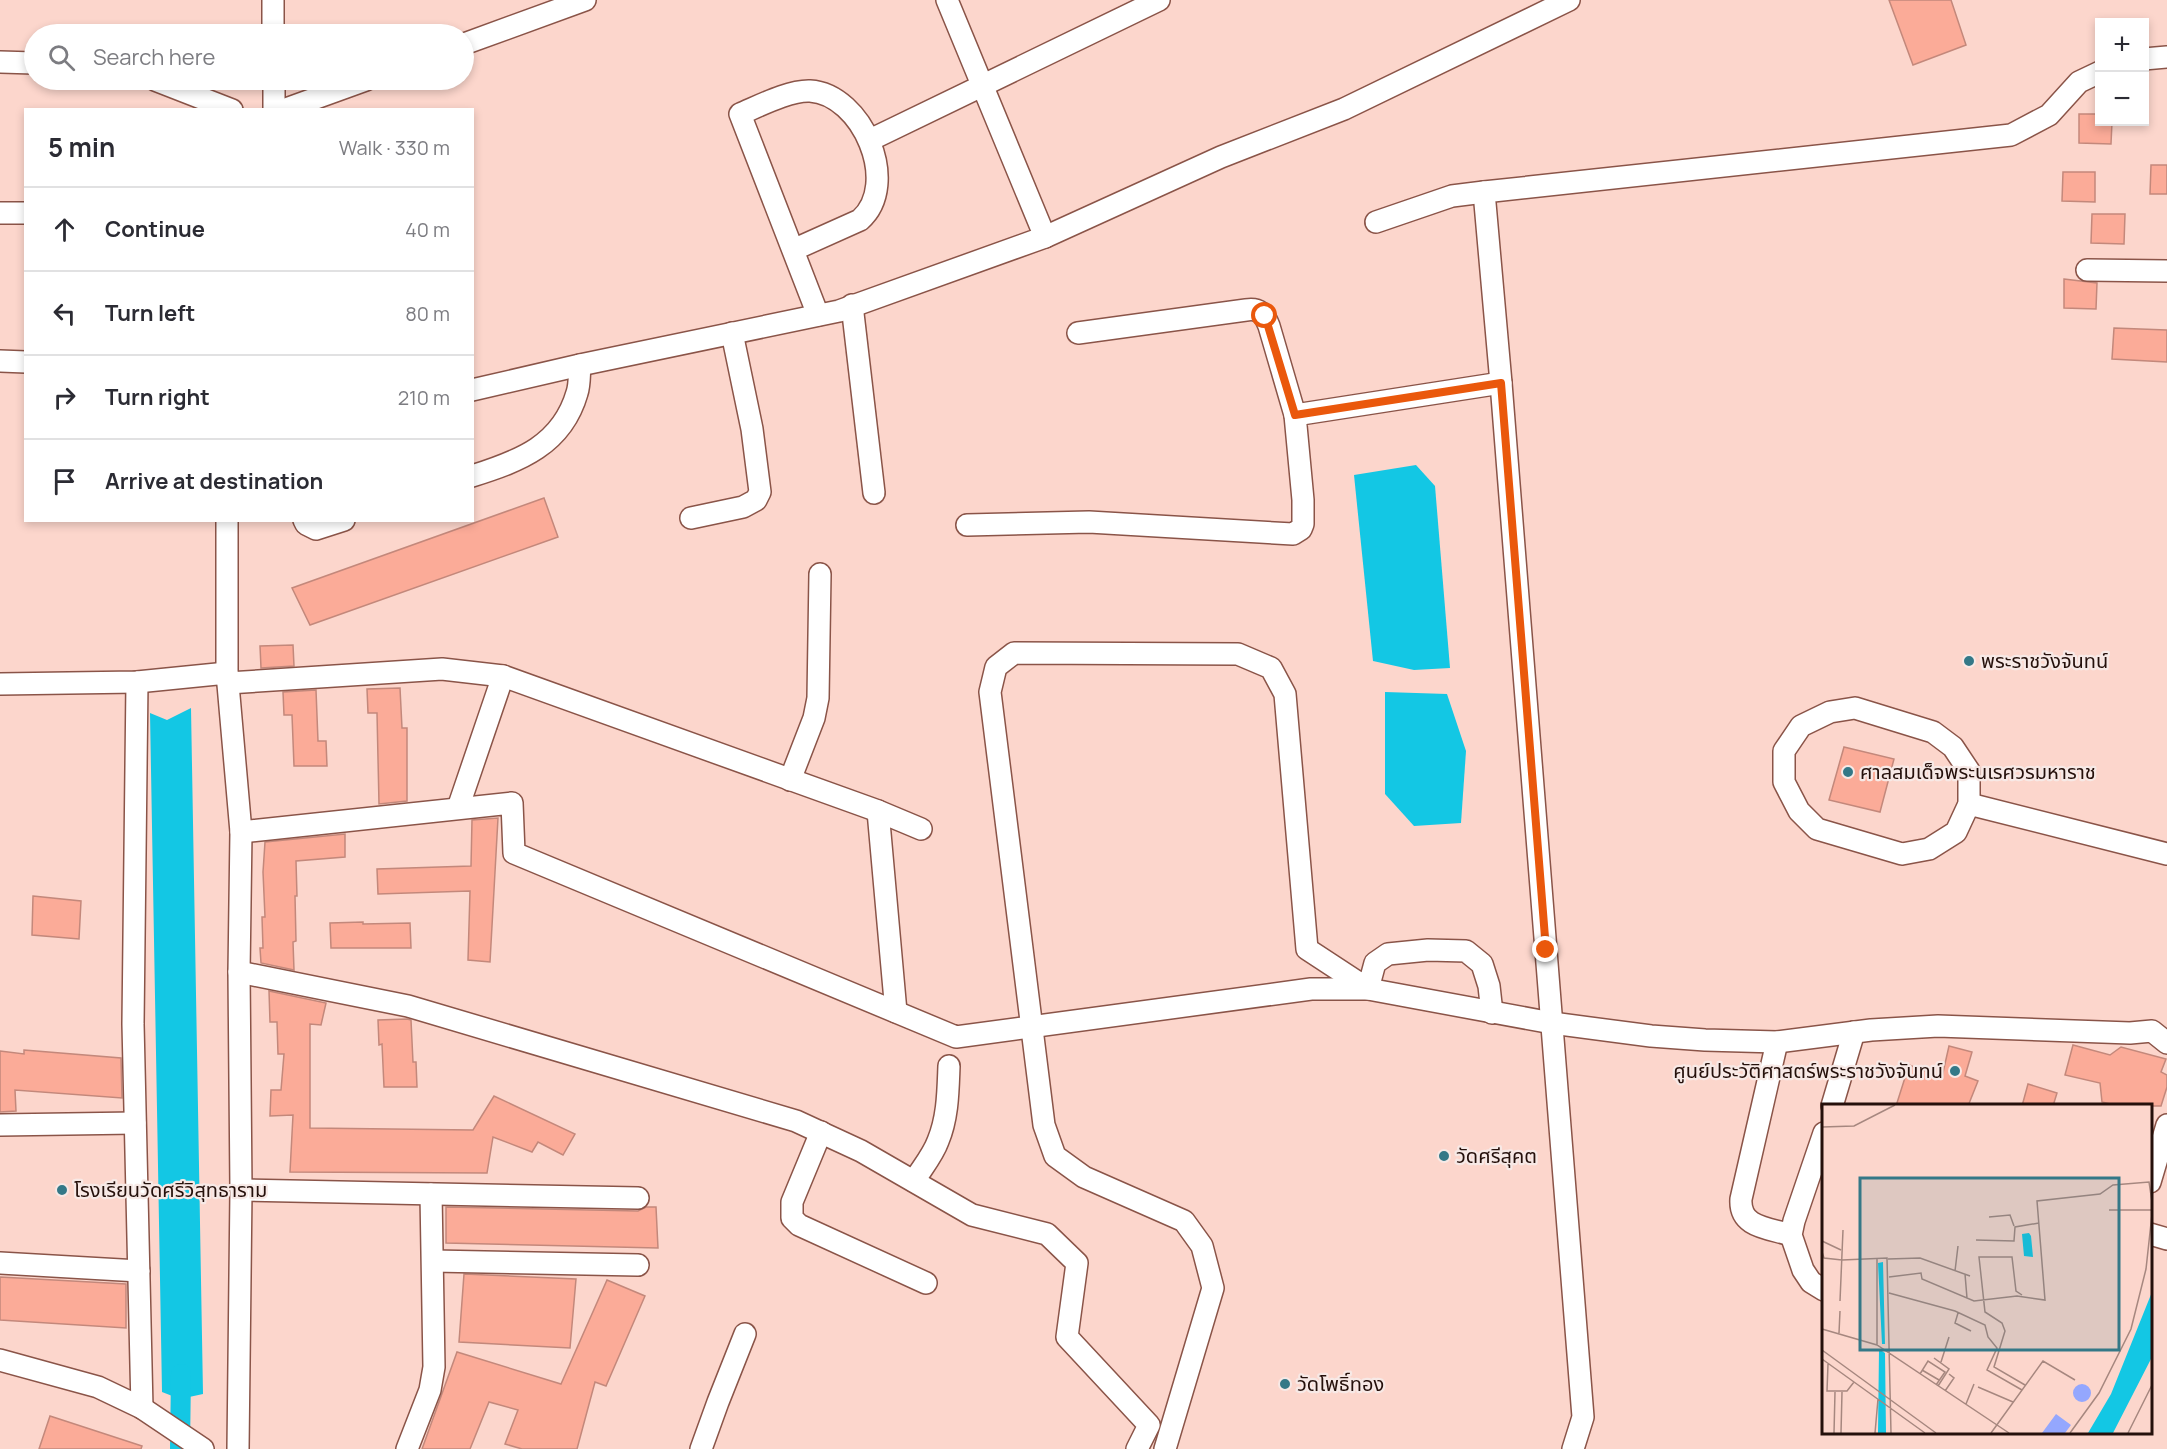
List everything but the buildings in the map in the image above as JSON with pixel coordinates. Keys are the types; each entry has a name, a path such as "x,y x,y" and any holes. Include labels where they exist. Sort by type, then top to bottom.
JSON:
{"street":[{"path":"273,0 273,24"},
{"path":"474,40 585,0"},
{"path":"947,0 1045,237"},
{"path":"870,140 1159,0"},
{"path":"474,390 839,311 1045,237 1221,158 1344,109 1569,0"},
{"path":"2149,59 2167,57"},
{"path":"0,62 24,63"},
{"path":"1376,222 1452,196 2011,135 2049,115 2079,82 2095,74"},
{"path":"181,90 227,108"},
{"path":"274,90 274,108"},
{"path":"289,108 338,90"},
{"path":"793,250 852,225 869,213 875,201 877,171 870,140 853,116 838,101 810,91 795,92 740,114 818,315"},
{"path":"1484,192 1583,1417 1573,1449"},
{"path":"0,213 24,213"},
{"path":"2087,270 2167,271"},
{"path":"852,305 874,493"},
{"path":"967,525 1089,522 1293,534 1301,529 1303,500 1295,415 1269,326 1265,316 1259,310 1235,311 1078,333"},
{"path":"691,518 743,507 756,500 760,492 752,429 732,333"},
{"path":"0,361 24,362"},
{"path":"474,475 500,467 543,445 563,426 578,392 580,365"},
{"path":"1295,415 1501,383"},
{"path":"227,522 227,678 241,832 238,1449"},
{"path":"305,522 316,529 338,522"},
{"path":"790,780 814,718 818,698 820,574"},
{"path":"1165,1449 1213,1288 1202,1246 1184,1221 1084,1177 1055,1156 1044,1125 990,692 996,667 1014,653 1238,654 1271,668 1285,694 1307,950 1368,989"},
{"path":"0,684 137,682 442,669 503,676 878,811 921,829"},
{"path":"458,808 503,676"},
{"path":"137,682 133,1024 142,1408"},
{"path":"1855,708 1933,732 1953,747 1969,771 1969,804 1956,832 1929,849 1902,854 1817,829 1799,811 1785,782 1785,751 1801,726 1830,712 1855,708"},
{"path":"241,832 512,803 513,853 956,1037 1311,989 1368,989 1552,1023 1651,1036 1776,1042 1854,1032 1938,1026 2130,1033 2152,1031 2167,1042"},
{"path":"1969,804 2167,854"},
{"path":"878,811 896,1012"},
{"path":"1368,989 1375,963 1389,954 1428,950 1466,951 1482,964 1490,986 1492,1013"},
{"path":"239,972 408,1006 795,1120 861,1151 972,1215 1047,1234 1077,1263 1068,1337 1149,1425 1137,1449"},
{"path":"1833,1104 1854,1032"},
{"path":"1776,1042 1740,1210 1747,1220 1791,1235"},
{"path":"914,1181 938,1144 946,1111 949,1066"},
{"path":"0,1125 135,1123"},
{"path":"2158,1171 2167,1125"},
{"path":"821,1132 792,1202 792,1218 799,1224 926,1283"},
{"path":"1822,1138 1791,1235 1803,1270 1811,1282 1822,1289"},
{"path":"241,1190 638,1198"},
{"path":"407,1449 434,1376 431,1194"},
{"path":"2152,1234 2167,1239"},
{"path":"433,1261 638,1265"},
{"path":"0,1263 139,1270"},
{"path":"701,1449 745,1334"},
{"path":"0,1360 98,1387 142,1408 203,1449"}],"water":[{"path":"1416,465 1435,486 1450,668 1414,670 1373,661 1354,475"},
{"path":"1385,692 1447,694 1466,751 1461,823 1414,826 1385,794"},
{"path":"191,708 203,1394 180,1399 162,1392 150,713 167,720"}],"waterway":[{"path":"180,1449 181,1374"}],"place":[{"name":"พระราชวังจันทน์","path":"1969,661"},
{"name":"ศาลสมเด็จพระนเรศวรมหาราช","path":"1848,772"},
{"name":"ศูนย์ประวัติศาสตร์พระราชวังจันทน์","path":"1955,1071"},
{"name":"วัดศรีสุคต","path":"1444,1156"},
{"name":"โรงเรียนวัดศรีวิสุทธาราม","path":"62,1190"},
{"name":"วัดโพธิ์ทอง","path":"1285,1384"}],"route":[{"path":"1265,316 1295,415 1501,383 1546,950"}]}
